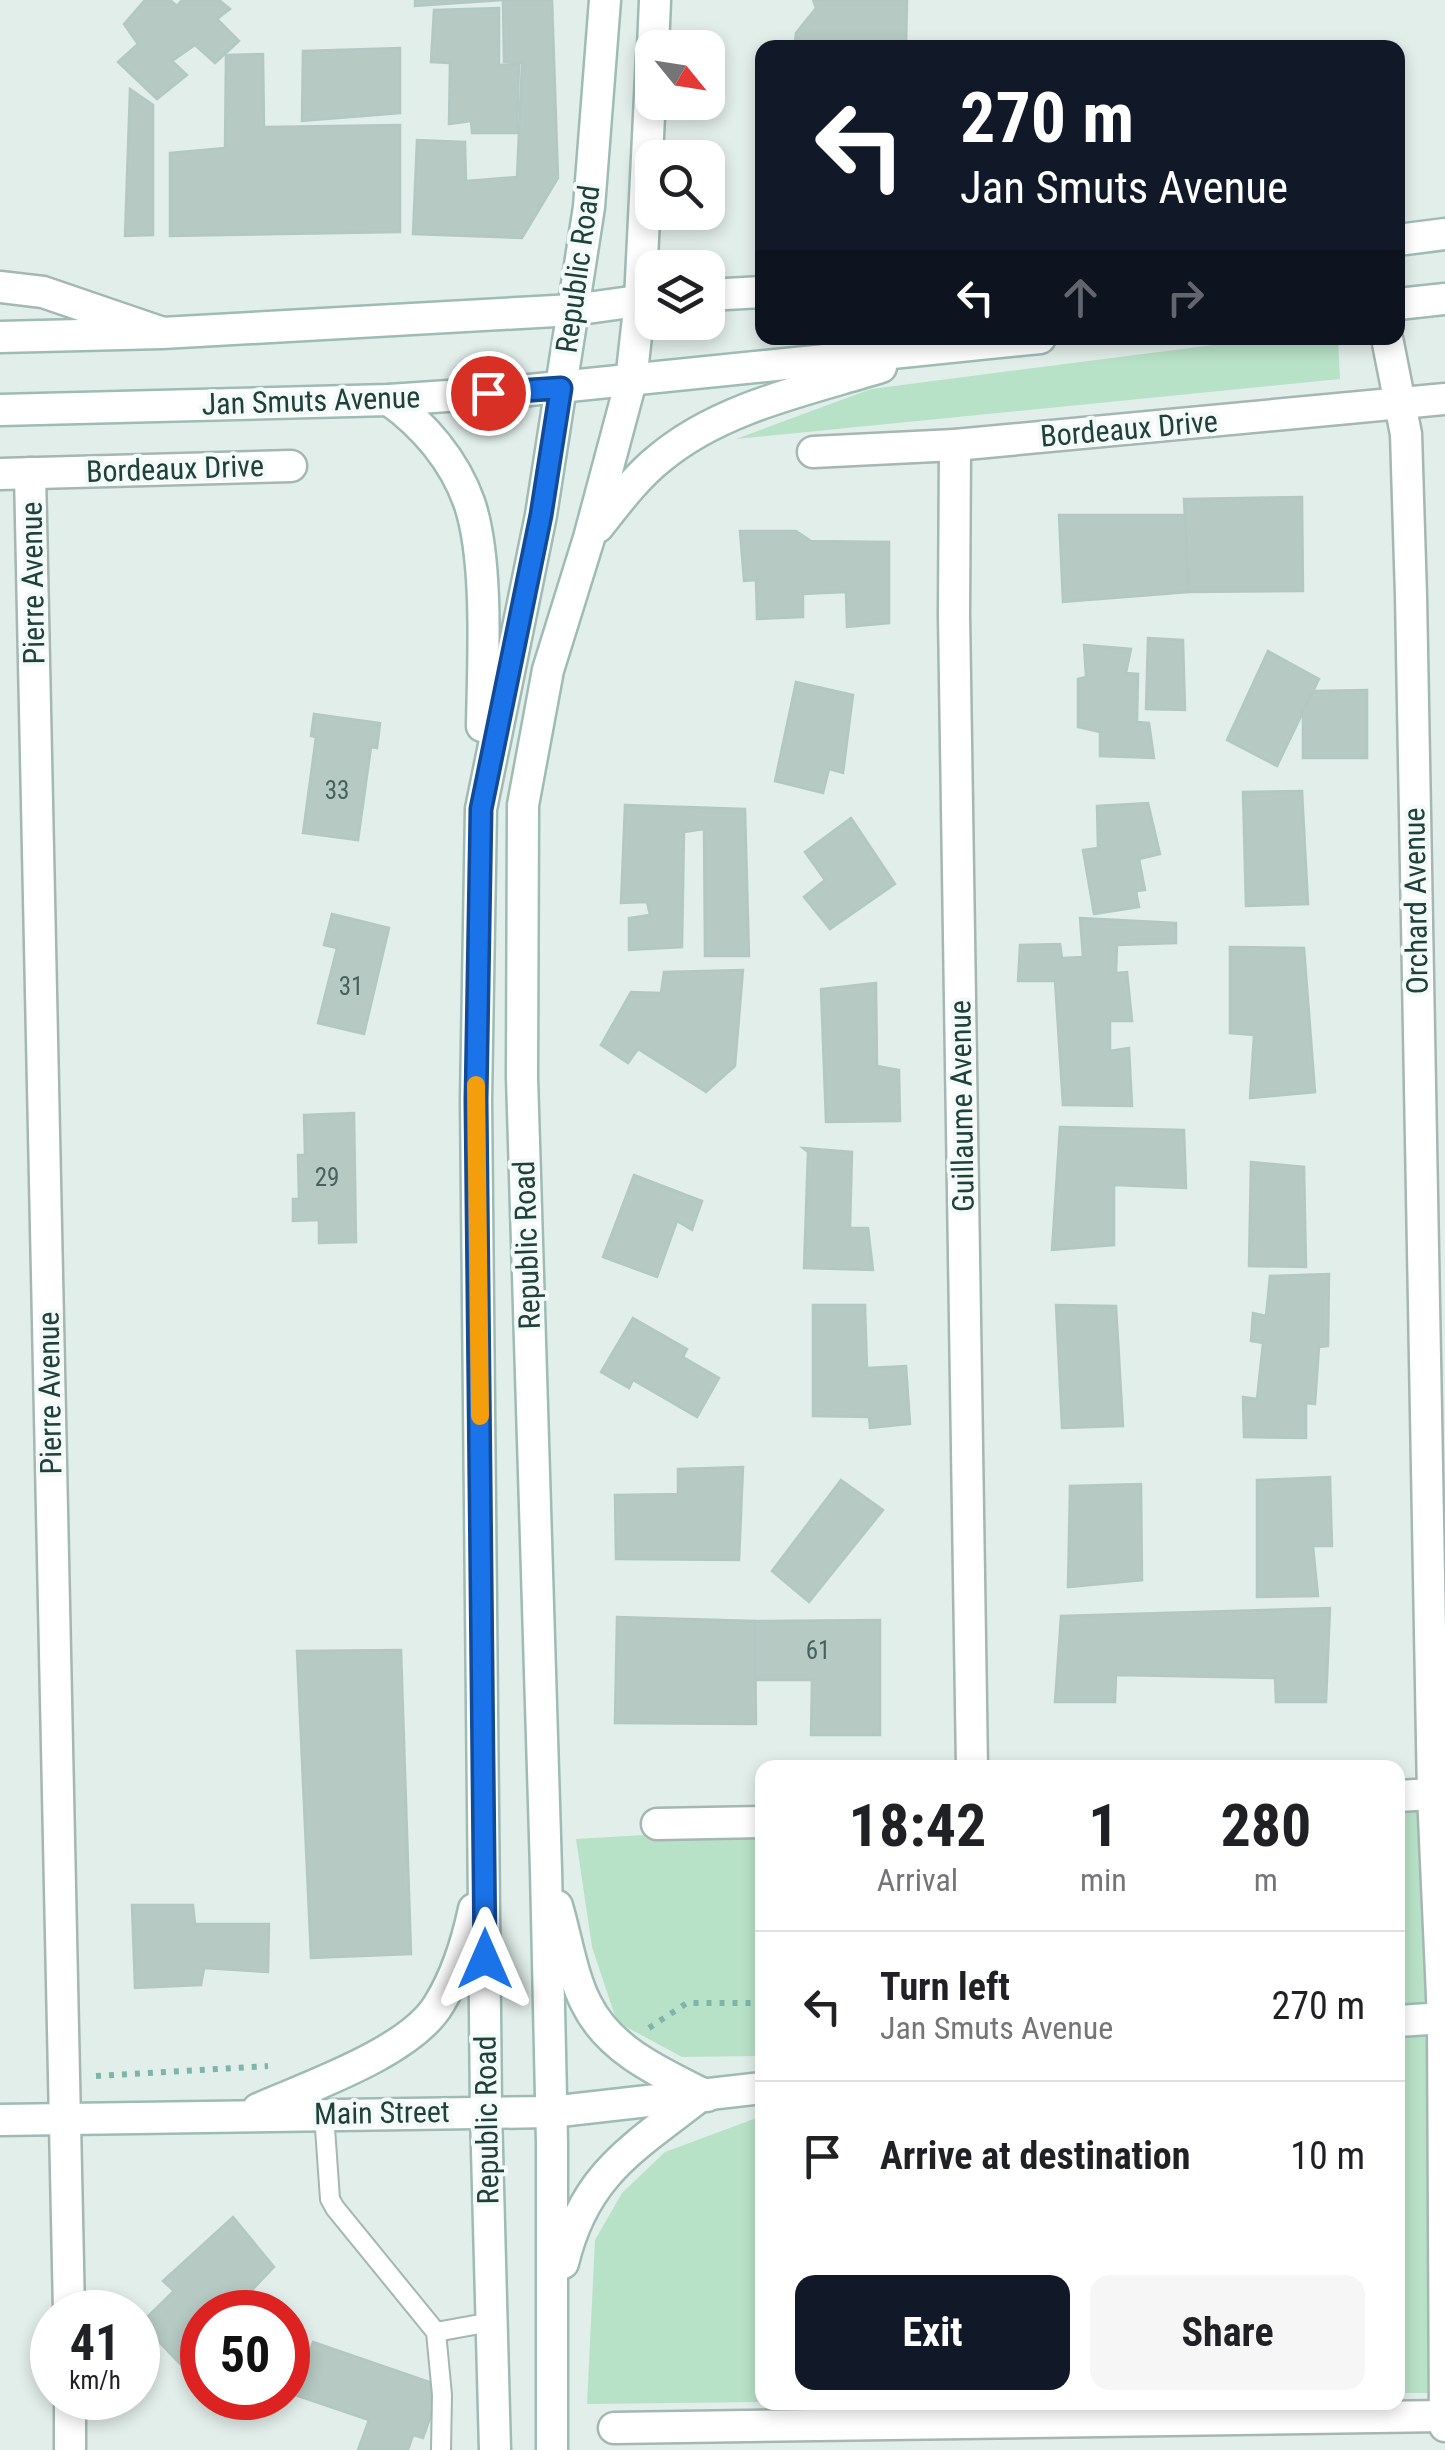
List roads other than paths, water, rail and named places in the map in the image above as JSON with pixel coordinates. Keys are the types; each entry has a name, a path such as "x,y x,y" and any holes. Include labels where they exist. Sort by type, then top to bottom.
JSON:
{"main road":[{"name":"Republic Road","path":"495,2450 486,2112 476,1100 481,809 541,515 590,208 605,0"},
{"path":"654,30 655,0"},
{"name":"Republic Road","path":"647,250 650,120"},
{"path":"1405,239 1445,234"},
{"path":"0,287 42,292 162,333"},
{"path":"725,295 755,293"},
{"path":"1405,303 1445,299"},
{"path":"0,337 162,333 573,310 635,302"},
{"name":"Republic Road","path":"552,2450 546,1870 522,1077 523,805 548,670 589,538 639,340"},
{"name":"Jan Smuts Avenue","path":"0,410 389,400 561,388 962,345"},
{"name":"Orchard Avenue","path":"1388,345 1406,434 1438,1684 1433,1794 1444,2018 1445,2426"},
{"path":"589,538 631,485 662,456 718,421 951,346"},
{"name":"Bordeaux Drive","path":"813,452 956,445 1445,398"},
{"path":"389,400 419,422 445,456 469,501 478,541 483,645 481,809"},
{"name":"Guillaume Avenue","path":"956,445 954,615 972,1760"},
{"name":"Bordeaux Drive","path":"15,474 291,466"},
{"name":"Pierre Avenue","path":"15,474 66,2082 68,2290"},
{"path":"1405,1796 1433,1794"},
{"path":"657,1824 755,1822"},
{"path":"246,2115 373,2058 438,2008 466,1944 485,1857"},
{"path":"546,1870 586,2004 611,2036 644,2064 703,2097 622,2156 590,2194 572,2227 553,2302"},
{"path":"1405,2021 1444,2018"},
{"name":"Main Street","path":"0,2120 551,2112 755,2089"},
{"path":"614,2428 991,2437 1445,2416"},
{"path":"70,2420 70,2450"}],"lane":[{"path":"324,2114 330,2199 334,2208 436,2332 442,2394 441,2450"},
{"path":"436,2332 491,2322"}]}
